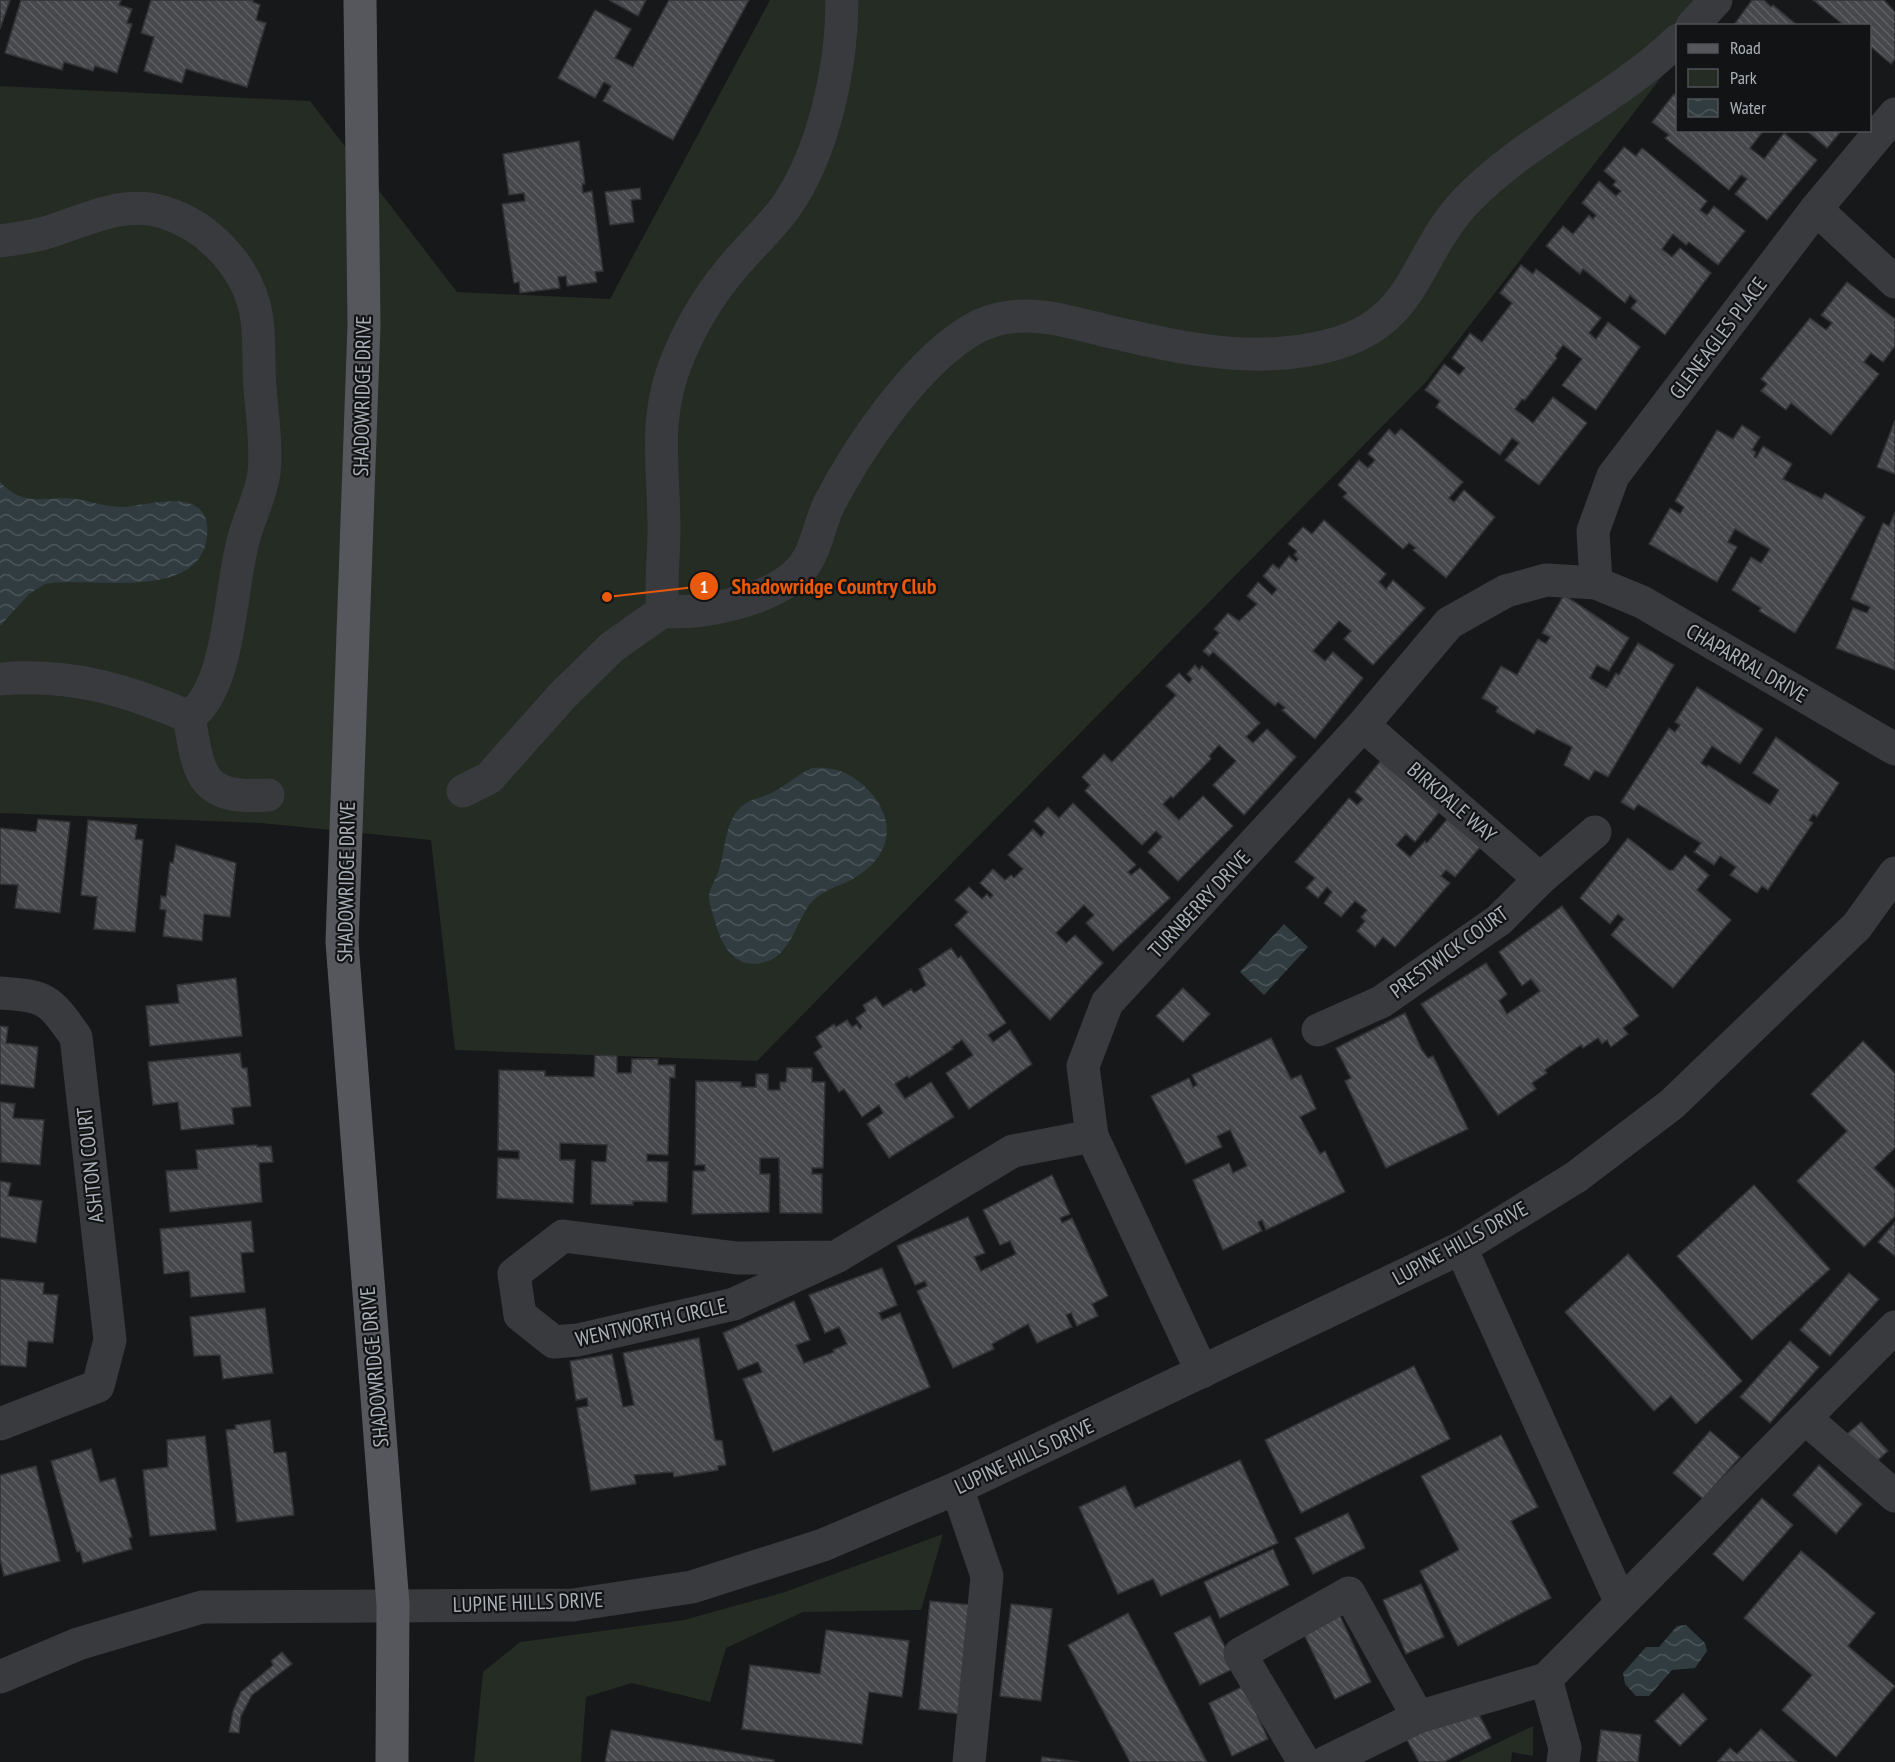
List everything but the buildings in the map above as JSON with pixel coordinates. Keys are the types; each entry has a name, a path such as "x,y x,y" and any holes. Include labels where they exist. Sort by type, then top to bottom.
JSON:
{"main road":[{"name":"SHADOWRIDGE DRIVE","path":"360,0 364,325 342,942 393,1605 392,1762"}],"street":[{"path":"663,611 664,529 659,444 668,385 680,354 715,290 785,207 800,181 816,143 836,73 842,32 842,0"},
{"path":"1694,24 1716,0"},
{"path":"463,791 489,778 562,696 612,647 663,611 682,613 743,600 765,593 793,577 803,567 812,552 827,508 848,470 882,421 940,352 981,324 1014,315 1036,315 1158,342 1204,350 1248,354 1296,352 1330,345 1358,335 1378,325 1400,304 1423,269 1442,228 1482,185 1536,143 1614,93 1676,41"},
{"name":"GLENEAGLES PLACE","path":"1596,583 1593,531 1613,476 1816,209 1895,114"},
{"path":"0,241 42,233 121,209 139,207 163,212 191,223 214,240 246,286 256,316 260,344 264,474 244,536 230,620 219,663 201,706 189,717"},
{"path":"1816,209 1895,282"},
{"name":"TURNBERRY DRIVE","path":"1203,1372 1092,1136 1083,1065 1107,1003 1363,724 1449,623 1506,591 1546,580 1596,583"},
{"name":"CHAPARRAL DRIVE","path":"1596,583 1642,602 1895,748"},
{"path":"0,679 46,676 68,679 148,700 189,717"},
{"path":"189,717 197,763 208,781 221,793 242,797 268,795"},
{"name":"BIRKDALE WAY","path":"1363,724 1540,879"},
{"name":"PRESTWICK COURT","path":"1318,1030 1381,1002 1499,920 1540,879 1595,832"},
{"name":"LUPINE HILLS DRIVE","path":"0,1677 78,1644 202,1607 573,1605 692,1587 823,1545 957,1488 1461,1248 1576,1177 1672,1104 1857,926 1895,873"},
{"name":"ASHTON COURT","path":"0,993 33,995 53,1005 76,1037 110,1340 98,1386 0,1424"},
{"name":"WENTWORTH CIRCLE","path":"836,1257 737,1258 563,1236 514,1274 520,1315 554,1342 578,1340 734,1304 836,1257 1013,1151 1092,1136"},
{"path":"1461,1248 1621,1603"},
{"path":"1326,1762 1418,1717 1546,1679 1805,1418 1889,1345"},
{"path":"1805,1418 1895,1496"},
{"path":"957,1488 987,1576 969,1762"},
{"path":"1304,1762 1240,1654 1349,1593 1418,1717"},
{"path":"1546,1679 1565,1748 1563,1762"}],"green space":[{"path":"770,0 1721,0 1702,24 1676,24 1676,58 1426,382 757,1061 455,1050 431,840 261,823 0,813 0,86 310,101 457,292 610,299"},
{"path":"943,1534 921,1610 803,1612 726,1648 710,1702 632,1683 586,1697 581,1762 474,1762 483,1672 520,1642 684,1620 785,1592"},
{"path":"1533,1726 1533,1756 1512,1752 1511,1762 1458,1762"}],"water":[{"path":"0,482 18,495 36,499 76,499 121,507 176,501 189,503 200,509 206,519 207,536 200,557 185,571 165,579 141,582 45,584 29,594 0,626"},
{"path":"812,768 837,770 851,776 871,793 879,804 887,827 883,849 867,869 821,894 810,904 788,944 776,957 756,964 738,960 725,947 709,899 731,821 744,805 768,795"},
{"path":"1284,924 1308,947 1264,995 1240,972"},
{"path":"1686,1625 1705,1643 1707,1651 1695,1668 1672,1670 1649,1696 1636,1696 1625,1684 1623,1673 1646,1647 1659,1647 1677,1626"}],"place":[{"name":"Shadowridge Country Club","path":"607,597"}]}
